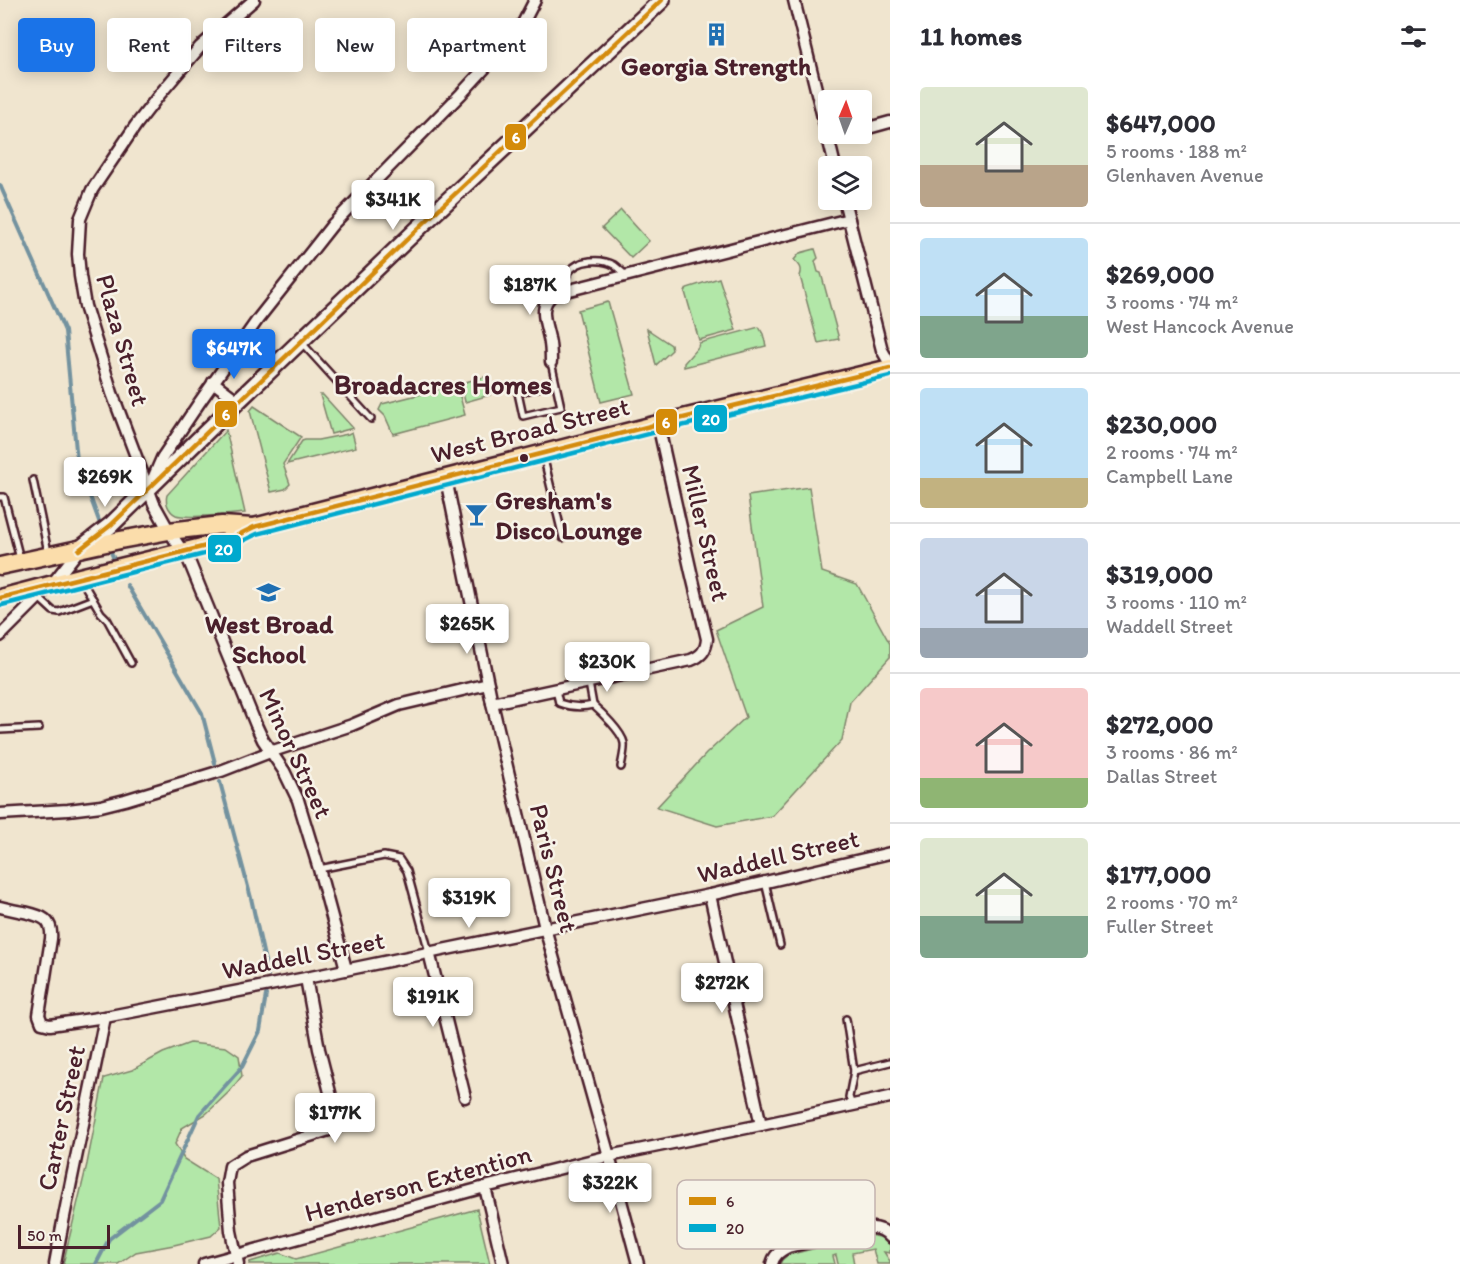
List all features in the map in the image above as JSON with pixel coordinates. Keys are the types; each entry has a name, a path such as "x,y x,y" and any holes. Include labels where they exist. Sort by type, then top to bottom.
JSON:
{"main road":[{"name":"West Broad Street","path":"0,598 226,541 254,527 890,366"},
{"name":"West Broad Street","path":"0,566 169,531 222,525 254,527"}],"street":[{"name":"Plaza Street","path":"169,531 160,516 112,393 86,306 78,254 80,219 92,190 160,94 200,46 254,0"},
{"path":"149,488 162,458 213,382 258,319 333,224 519,31 535,0"},
{"path":"0,636 52,584 79,550 111,525 425,222 662,0"},
{"path":"794,0 818,97"},
{"path":"872,127 890,122"},
{"path":"846,210 882,350 890,366"},
{"path":"551,362 543,312 550,297 562,291 849,219"},
{"path":"213,382 238,401"},
{"name":"Miller Street","path":"589,683 691,660 704,651 707,645 658,424"},
{"name":"Paris Street","path":"446,478 492,703 545,928 638,1264"},
{"name":"Minor Street","path":"169,531 192,566 256,725 298,800 346,969"},
{"path":"492,703 589,683"},
{"path":"0,814 101,806 221,771 352,725 399,705 488,684"},
{"name":"Waddell Street","path":"0,907 39,916 47,921 51,929 39,1011 40,1022 50,1025 105,1017 306,978 710,895 890,853"},
{"path":"710,895 761,1125"},
{"path":"429,952 465,1097"},
{"path":"237,1260 231,1231 227,1183 230,1166 246,1156 316,1136 329,1130 336,1116 306,978"},
{"name":"Carter Street","path":"55,1264 105,1017"},
{"name":"Henderson Extention","path":"204,1264 237,1260 485,1187 609,1156 890,1097"},
{"path":"485,1187 503,1264"},
{"path":"875,1228 887,1232 890,1237"},
{"path":"772,1264 780,1251 784,1249"}],"lane":[{"path":"562,291 570,270 583,263 601,260 615,266 626,275"},
{"path":"301,342 371,419"},
{"path":"551,362 561,407 523,416 518,393 555,383"},
{"path":"543,454 563,538"},
{"path":"33,480 49,555"},
{"path":"0,497 4,497 21,561"},
{"path":"80,577 101,613 107,619 131,663"},
{"path":"39,598 53,611 59,612 93,599"},
{"path":"589,683 593,705 603,713 624,743 621,767"},
{"path":"556,690 559,703 584,708 593,705"},
{"path":"0,730 39,728"},
{"path":"319,869 384,856 399,859 407,871 429,952"},
{"path":"765,882 780,945"},
{"path":"846,1019 854,1071 849,1096 852,1105"},
{"path":"854,1071 890,1062"}],"green space":[{"path":"621,210 649,241 631,258 602,228"},
{"path":"815,249 818,258 815,261 818,272 821,273 839,339 818,343 800,276 801,269 794,260 800,253"},
{"path":"719,278 736,330 699,340 685,292 687,288"},
{"path":"608,302 634,394 601,402 578,310"},
{"path":"759,327 766,346 684,367 684,363 699,343"},
{"path":"647,329 671,345 672,350 656,365"},
{"path":"485,377 490,395 465,402 461,383"},
{"path":"457,385 465,415 393,434 385,416 379,410 382,404"},
{"path":"320,395 323,395 353,428 331,434"},
{"path":"254,406 301,437 283,464 290,484 285,489 271,492 250,411"},
{"path":"226,430 245,513 176,515 168,506 167,495"},
{"path":"352,432 356,447 287,464 302,441 318,440"},
{"path":"809,487 822,572 857,584 890,644 890,657 850,702 842,740 772,816 717,826 657,807 706,754 746,717 716,630 763,607 748,496"},
{"path":"190,1043 226,1047 239,1056 242,1076 206,1114 182,1128 175,1144 184,1159 216,1179 221,1227 211,1236 136,1252 118,1264 63,1264 87,1164 104,1078 132,1070 163,1053"},
{"path":"477,1209 490,1264 249,1264 280,1253 296,1259"},
{"path":"875,1236 890,1245 890,1253 884,1252 890,1264 877,1264 873,1249 875,1249"},
{"path":"812,1249 873,1249 852,1253 854,1264 838,1264 836,1255 833,1256 835,1264 780,1264 788,1255"}],"waterway":[{"path":"0,185 65,331 77,461 102,529"},
{"path":"109,547 115,562"},
{"path":"127,585 202,713 215,763"},
{"path":"220,782 251,898 268,975"},
{"path":"96,1264 109,1239 160,1200 199,1115 242,1067 260,1031 266,995"}],"transit line":[{"name":"6","path":"79,550 111,525 425,222 662,0"},
{"name":"6","path":"0,598 226,541 254,527 658,424 890,368"},
{"name":"20","path":"2,605 228,548 257,534 660,431 890,376"}],"place":[{"name":"Georgia Strength","path":"716,35"},
{"name":"Gresham's Disco Lounge","path":"477,515"},
{"name":"West Broad School","path":"269,593"}],"district":[{"name":"Broadacres Homes","path":"443,385"}]}
